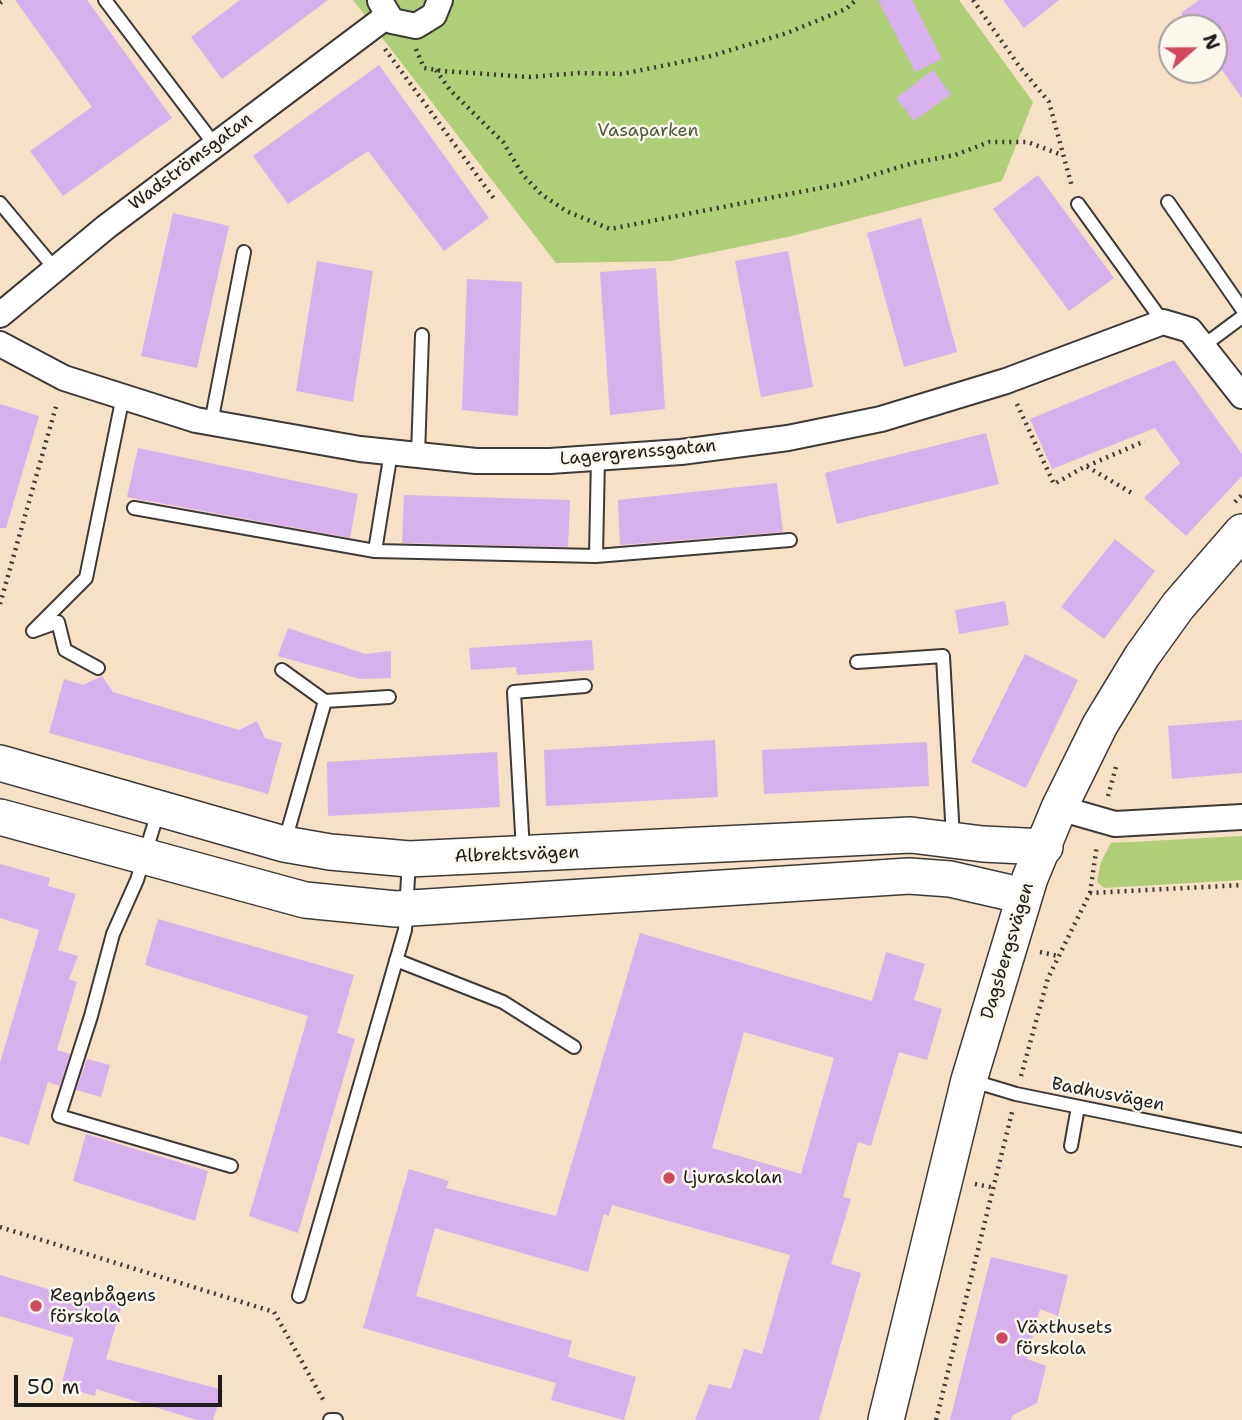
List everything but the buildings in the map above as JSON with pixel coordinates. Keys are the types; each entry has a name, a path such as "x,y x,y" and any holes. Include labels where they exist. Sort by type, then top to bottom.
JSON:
{"main road":[{"name":"Dagsbergsvägen","path":"886,1420 969,1080 1024,896 1059,808 1100,725 1142,656 1238,518"},
{"name":"Albrektsvägen","path":"0,763 284,844 330,852 409,859 911,835 1045,847"},
{"path":"0,817 305,900 407,908 909,876 950,879 1024,896"}],"street":[{"name":"Wadströmsgatan","path":"0,316 55,269 214,144 386,17 426,22 434,15 440,0"},
{"path":"1163,322 1191,330 1242,396"},
{"name":"Lagergrenssgatan","path":"0,344 64,378 211,423 391,452 476,461 681,452 788,438 881,419 1006,381 1163,322"},
{"path":"1059,808 1102,818 1115,824 1242,817"}],"lane":[{"path":"105,0 214,144"},
{"path":"1168,202 1242,309"},
{"path":"0,203 55,269"},
{"path":"1078,204 1163,322"},
{"path":"211,423 244,252"},
{"path":"1203,346 1242,317"},
{"path":"418,455 422,335"},
{"path":"98,668 65,650 58,622 33,631 86,578 123,396"},
{"path":"375,551 391,452"},
{"path":"596,556 598,457"},
{"path":"134,508 375,551 596,556 790,540"},
{"path":"857,662 943,656 968,842"},
{"path":"282,670 325,701 389,697"},
{"path":"523,855 513,692 585,686"},
{"path":"284,844 325,701"},
{"path":"159,808 136,880 113,934 91,1016 59,1116 231,1166"},
{"path":"299,1296 396,960 407,908 409,859"},
{"path":"396,960 503,1002 574,1047"},
{"name":"Badhusvägen","path":"969,1080 1016,1094 1242,1140"},
{"path":"1071,1146 1078,1107"}],"path":[{"path":"386,17 424,68 529,78 579,73 622,74 712,56 788,33 846,9 856,0"},
{"path":"973,0 1019,66 1049,102 1078,204"},
{"path":"386,17 413,90 495,200"},
{"path":"436,70 450,90 503,142 523,174 541,194 566,211 610,229 846,183 914,163 955,155 989,142 1028,142 1062,155"},
{"path":"0,604 64,378"},
{"path":"1006,381 1054,484 1086,466 1145,441"},
{"path":"1086,466 1135,495"},
{"path":"1238,518 1242,495"},
{"path":"1090,893 1102,818 1117,765"},
{"path":"0,1227 274,1312 333,1420"}],"green space":[{"name":"Vasaparken","path":"353,0 959,0 1033,102 1002,181 792,236 670,261 556,263"},
{"path":"1242,836 1242,880 1104,888 1097,882 1101,862 1111,843"}],"place":[{"name":"Ljuraskolan","path":"669,1178"},
{"name":"Regnbågens förskola","path":"36,1306"},
{"name":"Växthusets förskola","path":"1002,1338"}]}
